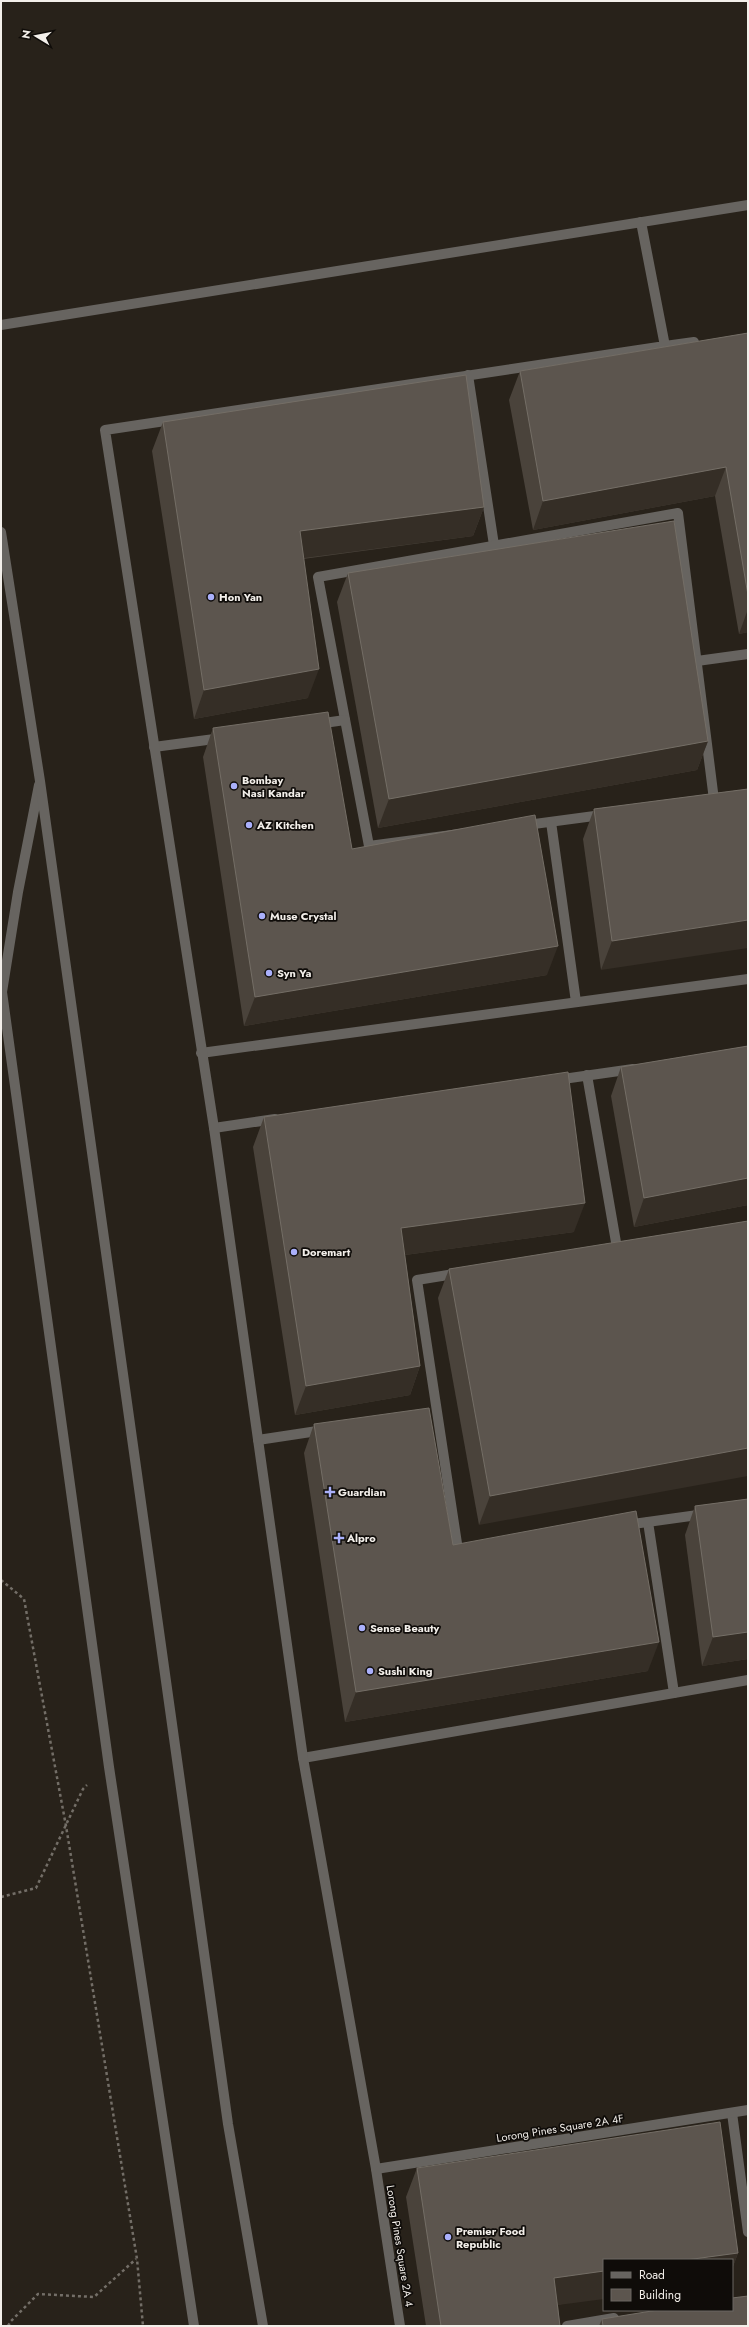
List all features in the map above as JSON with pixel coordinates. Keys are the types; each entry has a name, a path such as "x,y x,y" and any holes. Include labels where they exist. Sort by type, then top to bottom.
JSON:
{"street":[{"path":"1,325 748,205"},
{"path":"641,222 665,346"},
{"path":"494,545 468,375 703,341"},
{"name":"Lorong Pines Square 2A 4","path":"400,2326 376,2169 303,1758 214,1128 105,430 468,375"},
{"path":"678,513 714,800 369,846 318,577 494,545 678,513"},
{"path":"1,532 40,781 228,2124 263,2326"},
{"path":"697,662 748,654"},
{"path":"307,726 345,720"},
{"path":"154,747 231,737"},
{"path":"40,781 18,892 2,992 110,1767 194,2326"},
{"path":"551,822 576,1002"},
{"path":"202,1053 748,979"},
{"path":"548,1081 640,1068"},
{"path":"587,1075 621,1247 605,1250"},
{"path":"214,1128 284,1118"},
{"path":"472,1271 417,1280 433,1414 458,1550 474,1548"},
{"path":"258,1440 336,1428"},
{"path":"616,1527 717,1512"},
{"path":"648,1522 674,1693"},
{"path":"303,1758 748,1680"},
{"name":"Lorong Pines Square 2A 4F","path":"376,2169 748,2110"},
{"path":"732,2113 748,2232"},
{"path":"567,2326 622,2316"}],"path":[{"path":"1,1580 24,1599 66,1826 137,2259 143,2326"},
{"path":"1,1897 36,1888 83,1789 110,1767"},
{"path":"8,2326 10,2321 38,2294 94,2297 137,2259"}],"building":[{"path":"748,333 748,595 726,467 543,501 520,371"},
{"path":"466,375 484,507 300,531 319,669 204,690 163,422"},
{"path":"674,521 708,741 389,799 348,573"},
{"path":"328,712 352,849 535,815 558,946 255,997 213,728"},
{"path":"748,789 748,920 612,941 594,809"},
{"path":"748,1046 748,1178 644,1198 621,1067"},
{"path":"568,1072 585,1203 401,1228 420,1366 306,1386 264,1117"},
{"path":"748,1221 748,1448 490,1496 449,1269"},
{"path":"429,1408 453,1545 636,1511 659,1642 356,1692 314,1424"},
{"path":"748,1499 748,1632 713,1637 695,1506"},
{"path":"720,2122 738,2253 693,2259 603,2259 603,2271 554,2278 560,2326 441,2326 417,2168"},
{"path":"748,2296 748,2326 603,2326 602,2319 652,2311 733,2311 733,2298"}],"place":[{"name":"Hon Yan","path":"211,597"},
{"name":"Bombay Nasi Kandar","path":"234,786"},
{"name":"AZ Kitchen","path":"249,825"},
{"name":"Muse Crystal","path":"262,916"},
{"name":"Syn Ya","path":"269,973"},
{"name":"Doremart","path":"294,1252"},
{"name":"Guardian","path":"330,1492"},
{"name":"Alpro","path":"339,1538"},
{"name":"Sense Beauty","path":"362,1628"},
{"name":"Sushi King","path":"370,1671"},
{"name":"Premier Food Republic","path":"448,2237"}]}
